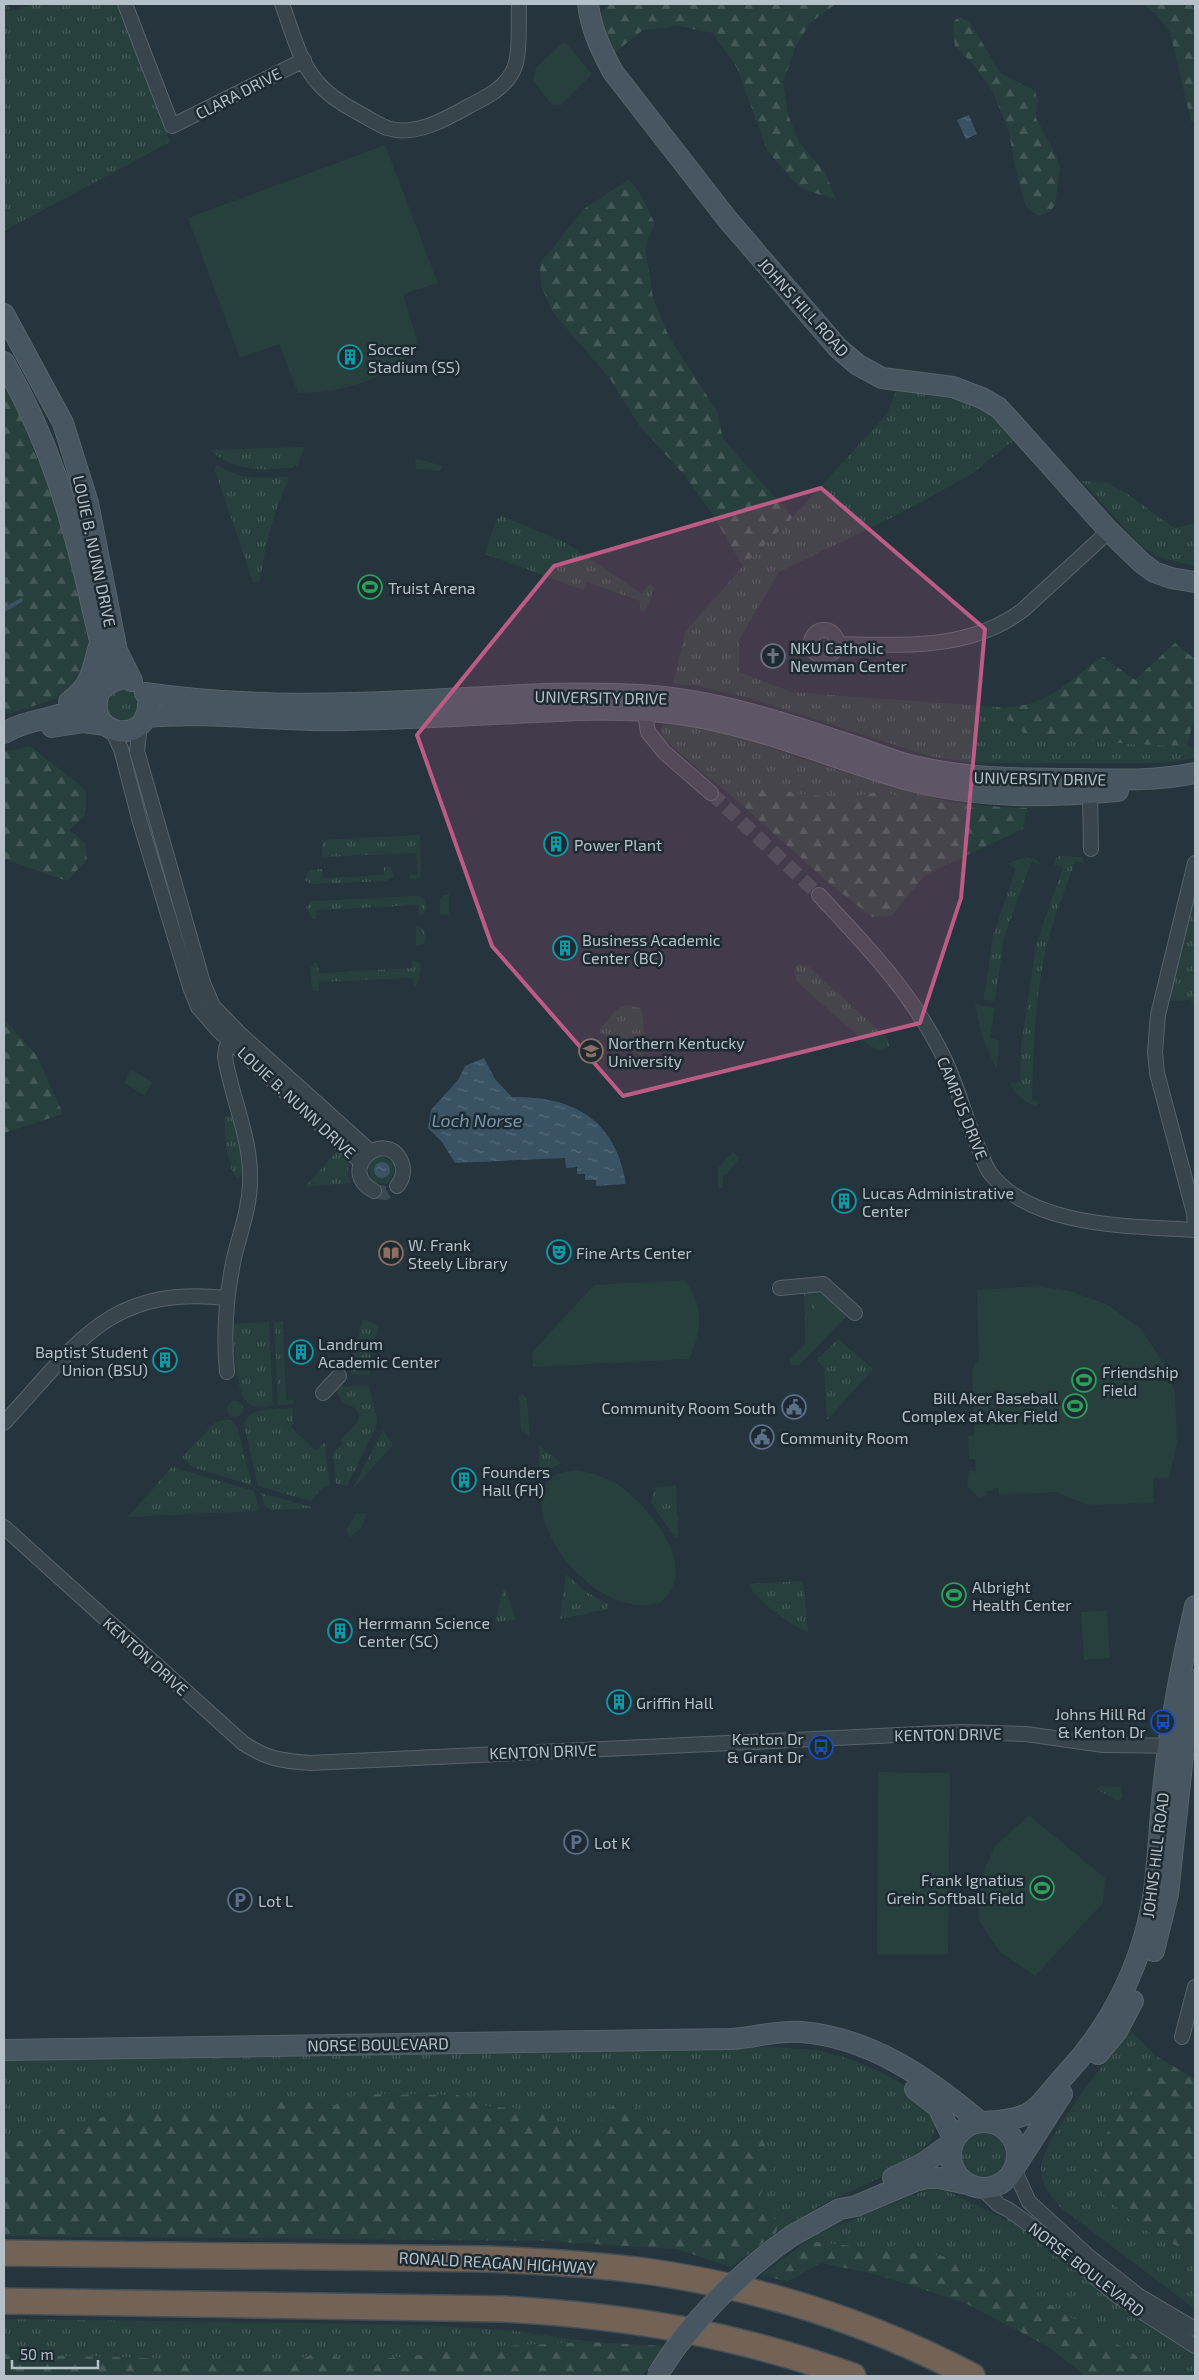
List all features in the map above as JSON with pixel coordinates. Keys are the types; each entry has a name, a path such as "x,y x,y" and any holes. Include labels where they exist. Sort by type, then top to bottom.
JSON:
{"highway":[{"name":"RONALD REAGAN HIGHWAY","path":"4,2253 486,2258 558,2262 646,2271 757,2294 822,2312 894,2339 972,2376"},
{"path":"4,2301 475,2309 571,2313 669,2325 718,2335 771,2349 853,2376"}],"street":[{"name":"CLARA DRIVE","path":"125,4 172,126 304,60"},
{"path":"282,4 304,60 316,81 333,98 387,127 404,130 423,127 444,120 485,98 505,83 514,70 519,4"},
{"name":"JOHNS HILL ROAD","path":"588,4 590,19 599,45 613,72 728,220 838,348 858,365 882,378 953,387 982,398 999,408 1109,531 1142,563 1154,572 1171,578 1195,582"},
{"name":"LOUIE B. NUNN DRIVE","path":"4,314 63,424 88,503 117,651 138,687"},
{"name":"LOUIE B. NUNN DRIVE","path":"4,362 33,417 57,476 71,521 106,668 104,688"},
{"path":"837,644 919,645 953,642 983,633 1008,622 1023,610 1109,531"},
{"path":"54,715 81,693 91,679 100,642"},
{"name":"UNIVERSITY DRIVE","path":"4,733 14,726 76,709 104,688 119,680 171,697 318,704 547,695 643,703 732,726 915,781 958,790 1019,796 1090,794 1195,786"},
{"path":"138,687 148,702 143,721"},
{"path":"104,688 97,699 96,709 109,727"},
{"name":"UNIVERSITY DRIVE","path":"4,738 17,737 62,725 84,722 127,731 143,721 170,715 315,721 544,711 683,700 737,711 906,764 964,776 997,779 1117,779 1154,778 1195,773"},
{"path":"643,703 648,732 664,752 711,793"},
{"name":"LOUIE B. NUNN DRIVE","path":"143,721 137,751 203,983 213,1006 236,1038 366,1156"},
{"name":"LOUIE B. NUNN DRIVE","path":"109,727 121,749 140,822 190,987 198,1007 218,1030 236,1038"},
{"path":"1090,794 1091,849"},
{"path":"1195,863 1158,1015 1155,1052 1157,1073 1194,1213 1195,1226"},
{"name":"CAMPUS DRIVE","path":"819,895 892,974 920,1017 944,1057 972,1133 989,1172 1001,1184 1030,1205 1066,1218 1122,1225 1195,1230"},
{"name":"LOUIE B. NUNN DRIVE","path":"226,1372 224,1338 226,1298 246,1217 250,1183 246,1136 225,1057 226,1048 236,1038"},
{"path":"374,1191 362,1181 360,1175 366,1156 384,1148 400,1158 403,1174 397,1186"},
{"path":"780,1288 823,1284 855,1313"},
{"path":"4,1423 79,1341 100,1323 146,1302 168,1297 226,1298"},
{"path":"323,1393 339,1376"},
{"name":"KENTON DRIVE","path":"4,1527 243,1743 261,1755 283,1761 310,1762 961,1732 1026,1734 1103,1746 1183,1746"},
{"name":"JOHNS HILL ROAD","path":"1014,2168 1062,2095 1091,2064 1117,2031 1133,2002 1148,1968 1168,1894 1183,1746 1181,1665 1195,1606"},
{"name":"JOHNS HILL ROAD","path":"982,2122 1020,2119 1041,2104 1091,2045 1126,1986 1138,1957 1151,1908 1195,1680"},
{"path":"1182,2036 1195,1986"},
{"name":"NORSE BOULEVARD","path":"4,2050 752,2038 780,2032 802,2032 848,2040 880,2052 908,2068 982,2122"},
{"name":"NORSE BOULEVARD","path":"752,2038 779,2044 803,2044 845,2050 878,2064 898,2075 933,2103 942,2114 954,2141"},
{"path":"657,2376 677,2348 730,2287 754,2264 793,2235 840,2209 854,2196 925,2162 954,2141 966,2127 982,2122 1000,2126 1011,2136 1016,2151 1014,2168 1002,2183 993,2187 974,2186 946,2178 927,2178 856,2206 840,2209"},
{"path":"954,2141 951,2151 954,2170 974,2186"},
{"name":"NORSE BOULEVARD","path":"1014,2168 1029,2202 1087,2255 1139,2296 1195,2329"},
{"name":"NORSE BOULEVARD","path":"974,2186 1055,2243 1116,2295 1195,2346"}],"highlighted area":[{"path":"821,488 985,629 961,898 920,1023 623,1096 492,946 417,735 554,566"}],"green space":[{"path":"4,4 8,4 11,11 32,4 116,4 170,142 4,231"},
{"path":"611,4 836,4 810,23 796,46 783,82 788,115 799,142 825,172 836,200 800,188 768,152 737,68 713,33 678,26 643,30 613,54 597,16"},
{"path":"1143,4 1195,4 1195,123 1191,121 1170,32 1156,14"},
{"path":"960,17 970,23 1001,74 1034,90 1038,99 1036,118 1057,157 1060,169 1055,204 1051,211 1040,216 1029,210 1024,201 1015,167 1009,132 993,92 976,68 955,46 954,21"},
{"path":"565,42 592,74 561,105 553,106 533,81 536,68"},
{"path":"385,145 438,283 403,294 419,347 391,369 363,382 333,390 298,393 279,344 240,358 188,218"},
{"path":"629,179 641,195 655,224 645,246 653,298 669,337 717,411 723,439 793,517 743,566 711,512 685,476 639,425 610,379 552,311 541,285 540,263 584,209"},
{"path":"4,377 62,520 89,646 83,679 66,696 4,715"},
{"path":"898,386 963,397 990,410 1019,436 970,475 903,512 779,572 739,640 739,672 792,692 995,707 1024,733 1128,744 1187,746 1195,749 1195,758 1166,763 977,763 929,756 753,699 694,685 673,684 685,632 743,566 793,517 887,414"},
{"path":"305,447 297,466 274,469 252,468 230,463 210,450"},
{"path":"415,458 443,466 440,471 416,469"},
{"path":"216,465 242,476 268,478 287,476 289,480 278,504 270,529 260,581 256,583 253,582 215,471"},
{"path":"1082,481 1105,482 1126,493 1174,528 1195,523 1195,566 1159,557 1140,545"},
{"path":"502,516 566,543 642,594 651,583 654,588 646,610 640,611 640,601 587,582 583,590 485,554 496,520"},
{"path":"1175,643 1195,659 1195,716 1187,746 1128,744 1024,733 995,707 1012,707 1041,700 1065,685 1102,656 1135,680"},
{"path":"123,688 135,693 140,705 135,717 123,722 111,717 106,705 111,693"},
{"path":"663,725 696,726 713,730 853,775 950,802 919,803 882,791 845,798 799,794 765,785 742,805 663,739 660,731"},
{"path":"30,746 86,790 85,816 69,830 85,843 87,860 67,881 4,859 4,752"},
{"path":"764,785 799,794 845,798 882,791 919,803 950,802 1027,808 1023,829 925,875 891,916 872,917 829,883 742,805"},
{"path":"420,835 421,876 417,879 409,878 409,875 418,874 416,853 322,857 322,840"},
{"path":"1059,856 1082,857 1084,864 1075,861 1045,952 1039,989 1034,1045 1032,1101 1040,1102 1036,1106 1020,1098 1010,1083 1020,1082 1021,1046 1036,945 1063,867 1054,865"},
{"path":"1035,858 1040,864 1031,862 1004,938 995,1001 984,1000 993,935 1016,868 1007,864 1019,859"},
{"path":"384,866 390,867 394,876 386,881 313,884 305,881 307,873 311,870 322,869 323,878 384,875"},
{"path":"1195,892 1195,1006 1190,1000 1168,1001"},
{"path":"449,894 449,914 440,914 440,900 443,896"},
{"path":"419,896 424,899 425,903 426,909 423,915 419,915 419,905 316,910 316,919 312,919 306,907 313,901"},
{"path":"416,927 422,928 426,936 424,944 416,946"},
{"path":"412,959 421,964 419,979 415,987 412,978 319,982 319,991 314,991 312,988 310,968 315,963 317,963 319,973 412,968"},
{"path":"799,964 809,967 888,1039 889,1047 880,1049 871,1047 796,981 795,967"},
{"path":"975,1004 995,1008 990,1038 999,1040 997,1068 981,1033"},
{"path":"626,1005 641,1008 647,1049 642,1056 600,1033 600,1029 617,1009"},
{"path":"4,1019 37,1056 63,1114 4,1133"},
{"path":"131,1069 152,1082 145,1096 124,1083"},
{"path":"229,1115 235,1125 239,1142 242,1174 238,1179 231,1168 226,1140 225,1117"},
{"path":"338,1150 349,1160 348,1175 351,1183 305,1187"},
{"path":"733,1152 740,1158 727,1174 723,1174 723,1188 718,1188 718,1168"},
{"path":"382,1156 393,1163 395,1172 388,1183 379,1184 371,1180 368,1167 373,1159"},
{"path":"683,1280 688,1285 696,1301 699,1317 698,1334 689,1359 533,1367 532,1352 594,1285"},
{"name":"Friendship Field","path":"1036,1286 1070,1291 1108,1305 1141,1329 1166,1367 1175,1393 1177,1443 1169,1478 1153,1478 1154,1503 1088,1505 1056,1492 999,1495 998,1488 993,1488 993,1491 986,1491 988,1495 978,1498 967,1486 969,1470 976,1471 975,1459 969,1459 968,1436 974,1435 972,1370 979,1358 977,1290"},
{"path":"819,1290 825,1295 815,1306 815,1317 805,1328 804,1291"},
{"path":"825,1295 847,1316 799,1365 791,1365 789,1360 805,1344 805,1328 815,1317 815,1306"},
{"path":"363,1319 379,1326 371,1351 369,1375 351,1374 352,1357"},
{"path":"283,1321 286,1400 293,1400 293,1404 278,1405 274,1322"},
{"path":"269,1322 273,1405 255,1407 247,1402 242,1394 239,1383 233,1324"},
{"path":"838,1339 873,1369 827,1420 824,1368 817,1360"},
{"path":"337,1384 344,1387 369,1385 377,1419 376,1427 347,1486 336,1484 333,1453 343,1443 340,1440 358,1422 359,1414 353,1407 343,1402 334,1387"},
{"path":"522,1394 527,1399 530,1437 521,1431 519,1396"},
{"path":"235,1401 243,1409 235,1417 227,1409"},
{"path":"293,1408 293,1424 291,1427 316,1451 324,1443 327,1447 325,1450 330,1485 321,1489 311,1501 258,1486 244,1425 251,1414 257,1411"},
{"path":"232,1421 237,1427 252,1485 192,1467 182,1457 216,1422"},
{"path":"383,1430 393,1445 352,1490"},
{"path":"539,1445 561,1463 550,1469 540,1480"},
{"path":"172,1467 254,1491 259,1508 257,1511 128,1517"},
{"path":"577,1470 607,1479 629,1493 643,1506 666,1538 673,1555 676,1572 672,1588 661,1602 631,1604 602,1593 577,1572 556,1547 544,1520 542,1496 552,1478"},
{"path":"676,1485 678,1535 675,1538 651,1502 655,1487"},
{"path":"261,1493 311,1508 271,1510 265,1507"},
{"path":"367,1513 362,1527 350,1538 346,1530 356,1514"},
{"path":"566,1574 585,1591 608,1604 608,1609 560,1619"},
{"path":"803,1581 808,1632 793,1625 774,1612 758,1597 749,1584"},
{"path":"505,1589 516,1620 495,1622 503,1590"},
{"path":"1107,1611 1110,1658 1084,1660 1081,1612"},
{"path":"878,1772 950,1773 948,1954 877,1954"},
{"path":"1100,1786 1121,1787 1122,1798 1117,1801 1097,1789"},
{"name":"Frank Ignatius Grein Softball Field","path":"1029,1815 1105,1878 1103,1903 1035,1976 1000,1952 979,1921 978,1897 985,1868 995,1846"},
{"path":"1130,2030 1156,2056 1107,2133 1135,2225 1195,2255 1195,2309 1060,2207 1047,2190 1041,2176 1044,2156 1052,2139 1093,2078"},
{"path":"775,2047 820,2051 875,2069 914,2092 928,2106 934,2121 932,2137 928,2143 918,2152 899,2163 890,2173 819,2206 776,2233 778,2223 758,2200 773,2166 762,2138 681,2135 653,2125 625,2098 603,2134 572,2141 545,2112 479,2105 457,2095 359,2094 331,2107 287,2097 262,2109 131,2109 12,2143 4,2140 4,2060"},
{"path":"1156,2056 1195,2079 1195,2255 1135,2225 1102,2193 1094,2170 1107,2133"},
{"path":"359,2094 458,2095 479,2105 545,2112 572,2141 603,2134 600,2114 625,2098 653,2125 681,2135 762,2138 773,2166 758,2200 778,2224 776,2233 731,2267 677,2249 544,2241 4,2236 4,2140 12,2143 131,2109 262,2109 287,2097 331,2107"},
{"path":"983,2131 992,2133 1000,2138 1005,2146 1007,2155 1005,2164 1000,2172 992,2177 983,2179 974,2177 966,2172 961,2164 959,2155 961,2146 966,2138 974,2133"},
{"path":"929,2189 947,2191 1006,2220 1009,2217 1195,2350 1195,2376 1172,2376 1026,2291 958,2258 808,2241 818,2234"},
{"path":"808,2241 958,2258 1026,2291 1172,2376 1083,2376 1082,2373 1047,2346 965,2303 878,2275 821,2263 786,2282 762,2274"},
{"path":"4,2319 424,2325 516,2331 592,2342 500,2346 354,2362 336,2357 328,2347 295,2361 260,2363 117,2357 4,2355"},
{"path":"592,2342 663,2346 645,2373 640,2376 4,2376 4,2355 117,2357 260,2363 295,2361 309,2356 317,2346 328,2347 336,2357 354,2362 500,2346"}],"water":[{"path":"969,115 977,134 966,139 957,120"},
{"name":"Loch Norse","path":"484,1058 495,1079 512,1097 555,1101 573,1107 588,1116 602,1128 613,1143 621,1162 626,1184 596,1186 596,1180 585,1180 585,1174 577,1174 577,1167 566,1168 565,1158 455,1163 442,1142 428,1128 431,1110 458,1080 465,1066"},
{"path":"382,1162 390,1170 382,1178 374,1170"}],"waterway":[{"path":"4,610 21,600"}],"tunnel":[{"path":"711,793 819,895"},
{"path":"374,1191 385,1193 397,1186"}],"place":[{"name":"Soccer Stadium (SS)","path":"350,357"},
{"name":"Truist Arena","path":"370,587"},
{"name":"NKU Catholic Newman Center","path":"773,656"},
{"name":"Power Plant","path":"556,844"},
{"name":"Business Academic Center (BC)","path":"565,948"},
{"name":"Northern Kentucky University","path":"591,1051"},
{"name":"Lucas Administrative Center","path":"844,1201"},
{"name":"Fine Arts Center","path":"559,1252"},
{"name":"W. Frank Steely Library","path":"391,1253"},
{"name":"Landrum Academic Center","path":"301,1352"},
{"name":"Baptist Student Union (BSU)","path":"165,1360"},
{"name":"Friendship Field","path":"1084,1380"},
{"name":"Bill Aker Baseball Complex at Aker Field","path":"1075,1406"},
{"name":"Community Room South","path":"794,1407"},
{"name":"Community Room","path":"762,1437"},
{"name":"Founders Hall (FH)","path":"464,1480"},
{"name":"Albright Health Center","path":"954,1595"},
{"name":"Herrmann Science Center (SC)","path":"340,1631"},
{"name":"Griffin Hall","path":"619,1702"},
{"name":"Johns Hill Rd & Kenton Dr","path":"1163,1722"},
{"name":"Kenton Dr & Grant Dr","path":"821,1747"},
{"name":"Lot K","path":"576,1842"},
{"name":"Frank Ignatius Grein Softball Field","path":"1042,1888"},
{"name":"Lot L","path":"240,1900"}]}
